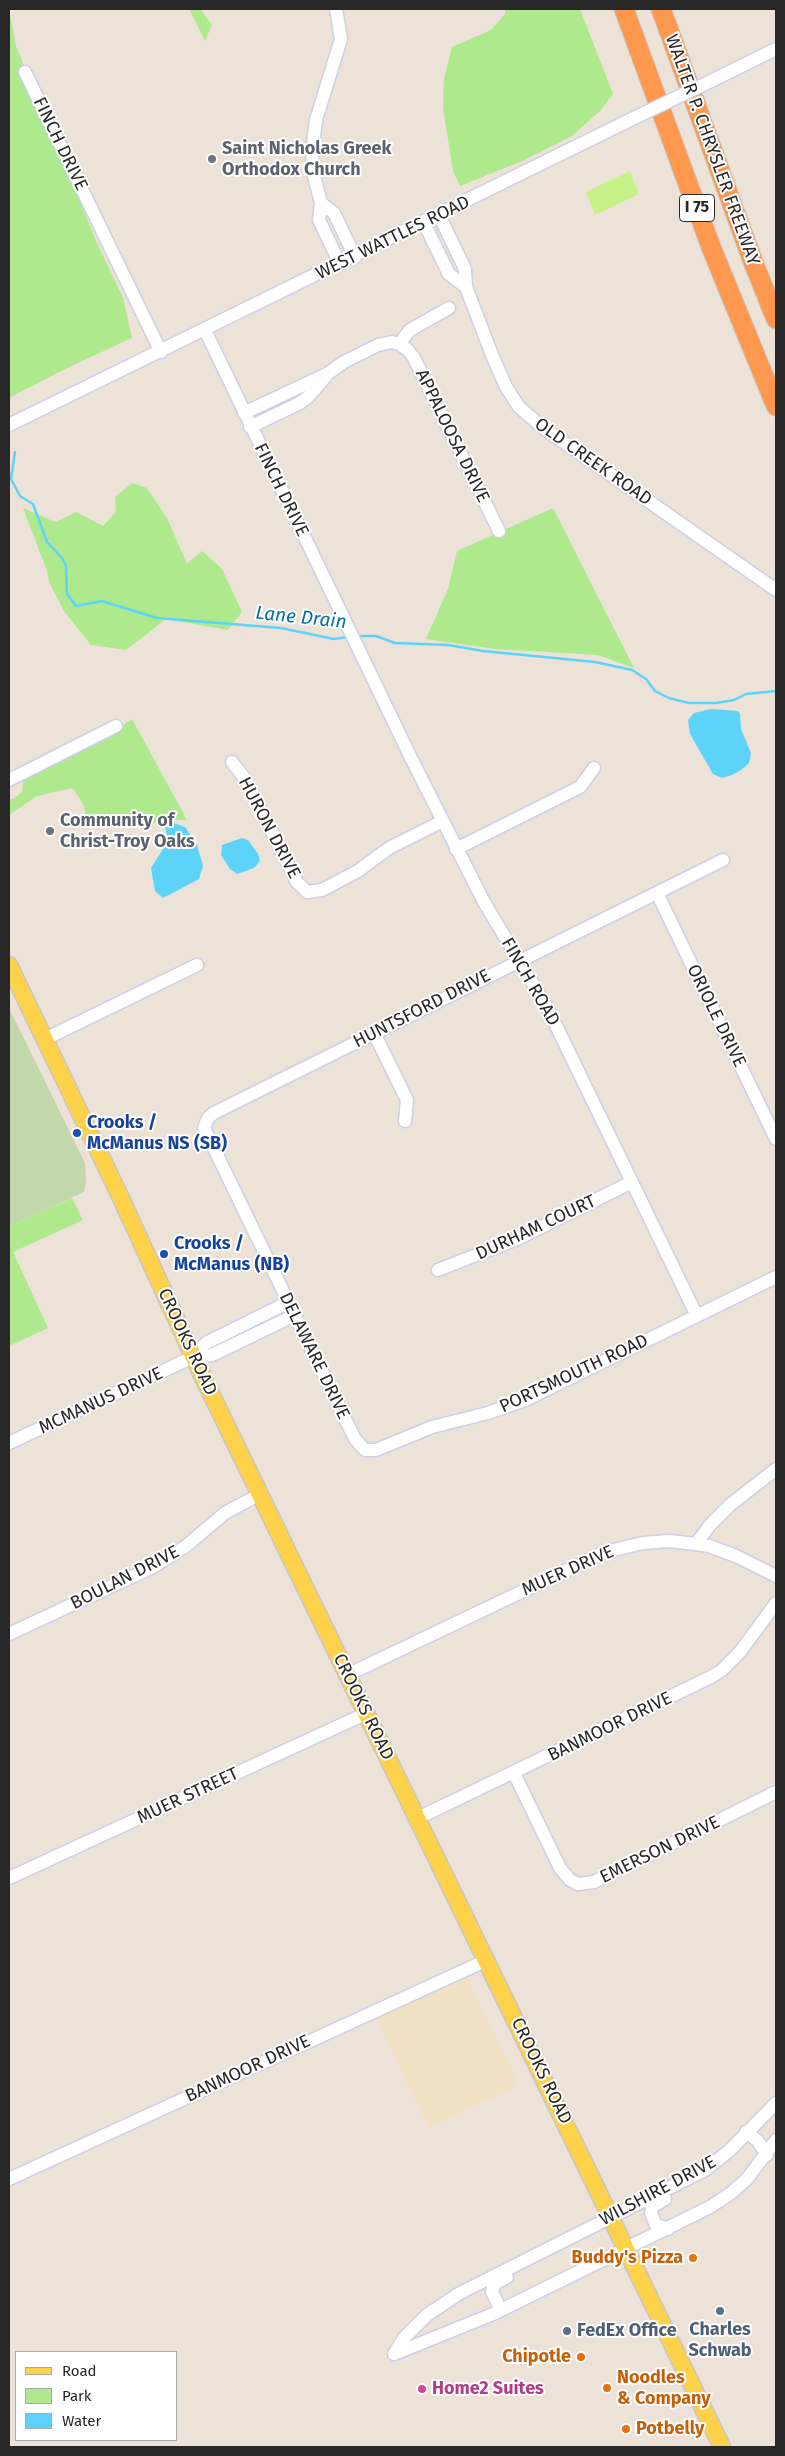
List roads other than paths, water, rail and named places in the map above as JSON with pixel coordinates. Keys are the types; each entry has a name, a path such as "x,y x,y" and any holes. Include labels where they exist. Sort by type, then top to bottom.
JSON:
{"highway":[{"name":"WALTER P. CHRYSLER FREEWAY","path":"624,9 711,247 776,406"},
{"name":"WALTER P. CHRYSLER FREEWAY","path":"660,9 776,319"}],"main road":[{"name":"CROOKS ROAD","path":"9,965 46,1039 193,1357 722,2447"}],"street":[{"path":"336,9 341,39 313,138 313,172 321,203 319,220 340,264"},
{"name":"WEST WATTLES ROAD","path":"9,425 776,49"},
{"name":"FINCH DRIVE","path":"25,72 161,352"},
{"path":"321,203 334,213 355,257"},
{"name":"OLD CREEK ROAD","path":"439,215 465,269 466,287 512,398 530,418 776,590"},
{"name":"OLD CREEK ROAD","path":"424,222 449,274 466,287"},
{"path":"244,413 327,374 344,362 378,345 392,342 399,344 410,330 449,308"},
{"name":"FINCH DRIVE","path":"205,330 358,650"},
{"name":"APPALOOSA DRIVE","path":"399,344 408,350 414,358 499,531"},
{"path":"250,427 300,403 317,388 327,374"},
{"name":"FINCH ROAD","path":"358,650 456,849 518,960 548,1009 697,1316"},
{"path":"9,780 116,726"},
{"name":"HURON DRIVE","path":"232,762 246,780 297,882 307,892 322,890 366,866 389,848 443,821"},
{"path":"456,849 580,787 594,768"},
{"name":"HUNTSFORD DRIVE","path":"205,1123 214,1112 723,860"},
{"name":"ORIOLE DRIVE","path":"657,893 776,1139"},
{"path":"46,1039 196,965"},
{"path":"374,1033 408,1100 405,1121"},
{"name":"DELAWARE DRIVE","path":"205,1123 206,1133 355,1439 365,1450"},
{"name":"DURHAM COURT","path":"438,1270 517,1238 632,1182"},
{"name":"PORTSMOUTH ROAD","path":"365,1450 376,1450 432,1427 488,1413 525,1400 776,1277"},
{"path":"193,1357 206,1343 289,1302"},
{"path":"193,1357 212,1355 295,1315"},
{"name":"MCMANUS DRIVE","path":"9,1444 193,1357"},
{"path":"696,1544 710,1525 730,1505 776,1468"},
{"name":"BOULAN DRIVE","path":"9,1634 153,1567 186,1546 225,1513 260,1494"},
{"name":"MUER DRIVE","path":"347,1676 605,1552 643,1542 669,1541 696,1544 736,1556 776,1576"},
{"name":"BANMOOR DRIVE","path":"418,1818 634,1715 722,1670 740,1652 776,1603"},
{"name":"MUER STREET","path":"9,1878 367,1714"},
{"name":"EMERSON DRIVE","path":"514,1773 560,1868 570,1880 578,1884 594,1882 776,1792"},
{"name":"BANMOOR DRIVE","path":"9,2179 487,1960"},
{"name":"WILSHIRE DRIVE","path":"776,2103 729,2151 696,2175 472,2286 427,2315 404,2338 394,2354 501,2310 710,2207 731,2193 747,2179 767,2155 776,2140"},
{"path":"746,2132 758,2141 767,2155"},
{"path":"668,2229 659,2228 654,2222 651,2213 652,2207 716,2171 729,2151"},
{"name":"WILSHIRE DRIVE","path":"501,2310 492,2292 494,2284 513,2274 526,2260"},
{"path":"427,2315 428,2324 433,2334 438,2337"}],"water":[{"path":"711,709 738,711 741,729 751,753 749,763 741,770 722,778 713,774 690,734 688,720 694,713"},
{"path":"164,823 174,823 185,827 197,845 203,866 199,879 163,898 155,891 151,868 163,849 167,835"},
{"path":"242,838 248,840 258,854 260,861 254,868 237,874 230,869 221,855 222,845"}],"waterway":[{"name":"Lane Drain","path":"15,452 11,479 20,496 33,504 47,542 62,558 66,566 67,594 76,606 102,601 157,618 281,628 334,639 347,637"},
{"name":"Lane Drain","path":"357,636 376,636 395,643 448,645 483,651 595,662 632,670 646,679 655,691 669,698 689,703 716,703 734,700 746,694 776,691"}],"place":[{"name":"Saint Nicholas Greek Orthodox Church","path":"212,159"},
{"name":"Community of Christ-Troy Oaks","path":"50,831"},
{"name":"Crooks / McManus NS (SB)","path":"77,1133"},
{"name":"Crooks / McManus (NB)","path":"164,1254"},
{"name":"Buddy's Pizza","path":"693,2258"},
{"name":"Charles Schwab","path":"720,2311"},
{"name":"FedEx Office","path":"567,2331"},
{"name":"Chipotle","path":"581,2357"},
{"name":"Noodles & Company","path":"607,2388"},
{"name":"Home2 Suites","path":"422,2389"},
{"name":"Potbelly","path":"626,2429"}]}
